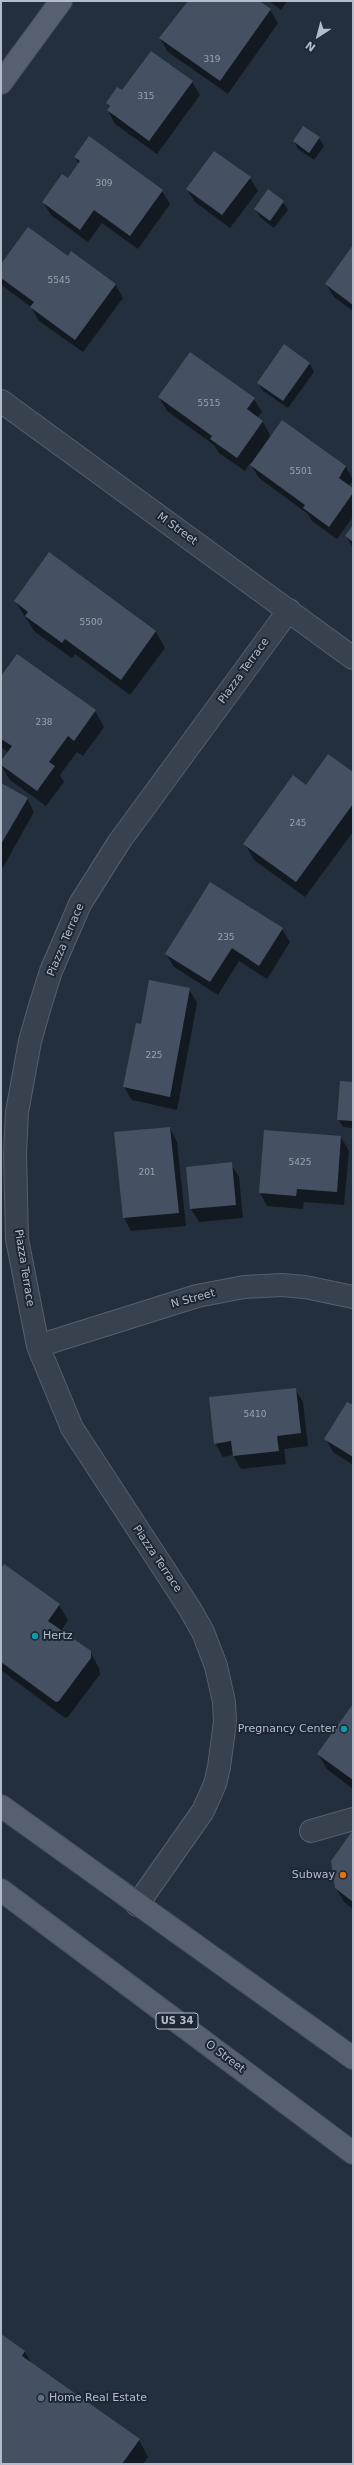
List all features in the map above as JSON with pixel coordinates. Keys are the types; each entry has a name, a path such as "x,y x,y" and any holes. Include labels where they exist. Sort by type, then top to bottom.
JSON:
{"main road":[{"path":"1,83 61,1"},
{"path":"1,1806 137,1905 353,2058"},
{"name":"O Street","path":"1,1890 353,2153"}],"street":[{"name":"M Street","path":"1,401 353,658"},
{"name":"Piazza Terrace","path":"137,1905 203,1811 219,1767 225,1722 224,1702 216,1666 200,1626 72,1428 38,1346 17,1239 15,1154 22,1077 30,1041 51,971 80,904 119,842 289,610"},
{"name":"N Street","path":"38,1346 197,1296 244,1287 282,1285 305,1287 353,1297"},
{"path":"311,1831 353,1819"}],"building":[{"path":"188,1 259,1 271,9 220,81 159,38"},
{"path":"151,51 193,81 149,141 107,110 110,106 106,103 117,87 122,90"},
{"path":"303,126 320,137 309,153 293,141"},
{"path":"89,136 163,190 130,236 94,210 80,230 42,202 62,174 68,178 80,161 74,157"},
{"path":"214,151 251,177 222,215 186,189"},
{"path":"268,189 284,201 270,221 254,209"},
{"path":"28,227 68,256 71,251 116,284 75,340 30,307 34,302 1,278 1,264"},
{"path":"353,245 353,305 325,284"},
{"path":"284,344 310,363 283,401 257,383"},
{"path":"190,352 255,398 247,409 263,421 237,458 210,439 212,436 158,397"},
{"path":"282,420 346,466 339,478 353,488 353,493 329,527 303,508 305,505 250,465"},
{"path":"353,525 353,542 345,536"},
{"path":"49,552 156,631 121,680 65,639 62,643 25,616 28,612 14,601"},
{"path":"17,654 96,710 74,741 68,736 49,762 55,766 37,791 1,765 1,761 12,746 1,739 1,676"},
{"path":"328,754 353,772 353,804 296,882 243,844 293,775 306,785"},
{"path":"1,783 28,798 1,844"},
{"path":"210,882 283,928 259,966 232,948 210,982 165,954"},
{"path":"149,980 190,988 170,1097 123,1087 136,1023 141,1024"},
{"path":"340,1081 353,1082 353,1121 337,1120"},
{"path":"170,1127 179,1213 123,1218 114,1132"},
{"path":"264,1130 341,1136 337,1192 297,1189 296,1196 259,1193"},
{"path":"232,1162 236,1205 190,1209 186,1167"},
{"path":"296,1388 301,1433 277,1436 279,1451 233,1456 231,1441 214,1444 209,1397"},
{"path":"347,1402 353,1405 353,1457 324,1439"},
{"name":"Hertz","path":"4,1564 60,1604 48,1621 91,1651 91,1658 59,1701 56,1702 1,1662 1,1569"},
{"name":"Pregnancy Center","path":"353,1704 353,1780 317,1754"},
{"name":"Subway","path":"353,1830 353,1902 335,1888 331,1861"},
{"name":"Home Real Estate","path":"1,2334 25,2351 22,2356 140,2439 122,2464 1,2464"}],"place":[{"name":"Hertz","path":"35,1636"},
{"name":"Pregnancy Center","path":"344,1729"},
{"name":"Subway","path":"343,1875"},
{"name":"Home Real Estate","path":"41,2398"}]}
